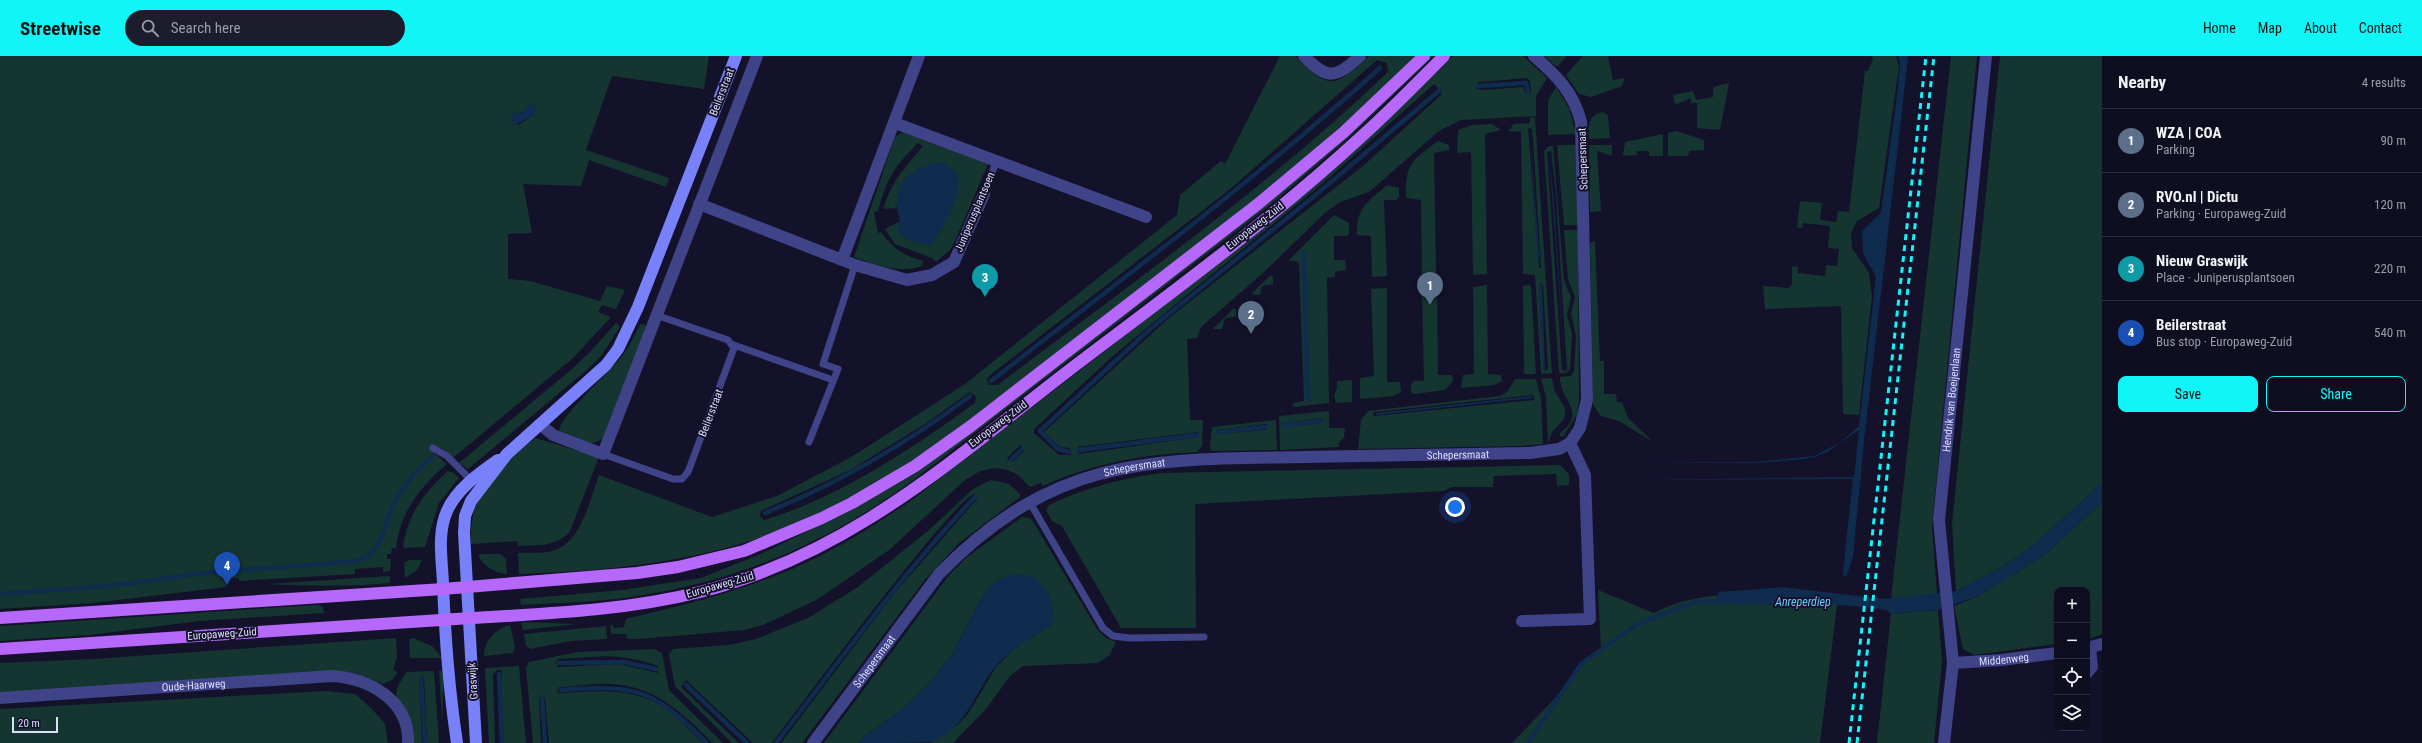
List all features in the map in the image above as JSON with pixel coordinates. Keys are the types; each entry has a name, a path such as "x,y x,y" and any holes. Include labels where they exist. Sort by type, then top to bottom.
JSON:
{"main road":[{"name":"Europaweg-Zuid","path":"0,618 443,589 637,573 692,564 744,551 852,503 896,477 965,430 1230,227 1329,145 1424,56"},
{"name":"Europaweg-Zuid","path":"0,649 444,620 609,607 683,596 760,574 832,542 905,496 1268,216 1361,137 1444,56"}],"street":[{"name":"Beilerstraat","path":"443,589 441,540 444,518 454,499 471,480 507,454 606,365 618,349 638,307 736,56"},
{"path":"842,260 895,123 919,56"},
{"path":"1304,56 1321,72 1333,76 1341,72 1360,56"},
{"name":"Schepersmaat","path":"813,743 939,574 983,533 1029,501 1075,481 1097,474 1153,463 1193,459 1530,453 1559,449 1570,443 1580,428 1587,400 1583,136 1578,108 1572,97 1555,75 1534,56"},
{"name":"Hendrik van Boeijenlaan","path":"1944,743 1953,663 1940,520 1986,56"},
{"name":"Beilerstraat","path":"540,424 553,435 603,454 754,57"},
{"name":"Juniperusplantsoen","path":"895,123 1146,217"},
{"name":"Juniperusplantsoen","path":"699,204 855,265 908,280 932,275 954,262 984,194"},
{"path":"638,307 656,315"},
{"path":"1522,621 1590,619 1585,475 1570,443"},
{"name":"Beilerstraat","path":"468,587 464,533 468,509 507,454"},
{"path":"468,587 469,618"},
{"path":"443,589 444,620"},
{"name":"Graswijk","path":"469,618 476,743"},
{"name":"Graswijk","path":"444,620 457,743"},
{"path":"2090,647 2102,644"},
{"name":"Middenweg","path":"1953,663 2054,654"},
{"path":"2090,658 2092,667 2090,669"},
{"name":"Oude-Haarweg","path":"0,698 332,676 347,677 364,682 384,693 402,715 408,743"}],"lane":[{"name":"Juniperusplantsoen","path":"984,194 996,162"},
{"path":"809,442 838,369 823,364 855,265"},
{"path":"656,315 728,340 731,344 833,380"},
{"name":"Beilerstraat","path":"603,454 673,479 682,479 688,472 731,359 734,348 731,344"},
{"path":"433,448 448,456 471,480"},
{"path":"1029,501 1103,628 1113,636 1130,638 1204,637"}],"green space":[{"path":"0,56 709,56 704,89 612,76 586,150 669,178 666,187 589,160 581,186 523,184 532,233 508,234 508,279 530,281 600,301 607,286 625,290 616,309 602,305 598,312 611,317 573,358 454,457 441,448 433,452 447,464 420,491 407,512 398,536 396,549 392,548 391,554 387,554 387,559 391,559 390,571 383,572 383,567 355,569 355,574 239,581 239,578 228,579 226,587 93,603 0,609","holes":["524,112 534,115 518,125 511,114"]},
{"path":"1280,56 1295,56 1316,75 1324,80 1332,81 1348,75 1369,56 1417,56 1325,143 1267,193 978,416 901,469 861,493 819,514 776,532 745,543 713,551 649,564 617,568 519,574 518,553 552,551 562,547 571,539 583,520 599,475 712,517 777,496 853,456 965,384 1177,215 1180,195 1221,161 1225,164","holes":["1377,60 1387,63 1388,72 1295,155 1198,234 998,385 989,385 987,380 989,376 1229,190","970,392 976,396 975,403 926,438 874,470 847,485 792,511 764,520 760,516 761,511 850,470 925,424"]},
{"path":"1429,56 1434,56 1345,141 1270,205 915,479 882,502 849,522 815,541 780,556 744,570 708,581 670,590 616,599 521,605 520,599 622,590 701,578 761,554 822,524 1001,409"},
{"path":"1453,56 1523,56 1547,78 1536,96 1536,116 1461,120 1439,131 1369,192 1340,202 1327,211 1263,273 1201,327 1197,338 1187,339 1190,420 1203,420 1202,446 1197,452 1157,455 1099,466 1061,478 1043,486 1041,483 1030,487 1018,475 1008,470 995,468 980,471 965,480 889,550 818,599 763,625 744,630 638,639 627,639 626,634 611,634 610,625 613,625 614,628 624,627 626,619 676,607 727,592 800,565 836,548 880,521 912,500 1250,239 1350,155","holes":["1527,78 1530,81 1531,93 1526,94 1523,87 1482,90 1476,88 1479,82","1434,84 1441,91 1441,95 1363,166 1169,318 1044,432 1060,447 1070,448 1071,455 1059,455 1034,433 1034,429 1114,355 1323,183","1198,432 1198,437 1079,454 1078,447","1020,445 1025,450 1013,462 1007,458"]},
{"path":"1544,56 1565,56 1566,57 1557,67"},
{"path":"1583,56 1608,56 1613,80 1625,78 1622,86 1591,97 1579,94 1566,75"},
{"path":"1872,56 1896,56 1899,66 1879,208 1857,221 1851,233 1852,248 1869,273 1872,296 1859,415 1843,414 1841,306 1765,309 1763,286 1789,288 1792,284 1792,266 1798,267 1798,273 1825,276 1826,265 1837,266 1839,249 1828,248 1830,226 1803,223 1802,228 1797,228 1800,201 1822,203 1820,220 1836,222 1838,211 1849,212 1865,71 1868,71 1873,59"},
{"path":"1951,56 1977,56 1932,527 1937,594 1891,599"},
{"path":"2000,56 2102,56 2102,483 2036,543 2006,565 1956,591 1952,524"},
{"path":"1729,83 1720,130 1697,128 1697,103 1691,103 1691,98 1675,105 1673,95 1693,91 1696,100 1713,97 1713,87"},
{"path":"1556,87 1569,108 1576,134 1548,135 1548,100"},
{"path":"1603,112 1608,116 1610,138 1589,139 1589,126 1592,118 1594,115"},
{"path":"1535,117 1552,373 1541,374 1535,275 1523,274 1521,132 1508,131 1514,124 1530,123 1530,118","holes":["1528,128 1532,129 1540,251 1542,255 1540,258 1541,268 1539,268","1540,283 1543,285 1548,369 1544,371"]},
{"path":"1492,124 1501,130 1485,134 1487,274 1473,275 1471,152 1458,153 1458,130 1472,125"},
{"path":"1676,131 1704,140 1704,150 1690,151 1687,156 1668,156 1668,133"},
{"path":"903,132 988,164 955,241 950,250 936,262 932,258 895,244 885,229 898,222 901,235 917,243 895,204 896,208 883,209 895,182 904,168 923,146 918,143 903,159 888,181 878,211 874,212 878,233 881,232 899,251 910,257 923,261 922,266 896,269 888,268 854,257 895,137"},
{"path":"1663,134 1663,156 1649,156 1649,151 1637,151 1637,155 1623,156 1625,142"},
{"path":"1438,141 1449,145 1449,150 1434,153 1436,275 1422,276 1421,200 1406,198 1407,178 1409,170 1416,159"},
{"path":"1557,145 1576,145 1578,225 1564,225"},
{"path":"1589,145 1612,145 1612,156 1597,151 1601,211 1590,212"},
{"path":"1549,146 1553,146 1564,280 1571,298 1567,315 1572,334 1570,369 1566,373 1559,373 1544,151","holes":["1551,151 1556,194 1567,370 1565,371 1562,370 1547,152"]},
{"path":"1387,185 1399,188 1399,197 1396,200 1384,200 1387,276 1372,277 1371,236 1357,235 1357,226 1364,206"},
{"path":"1334,215 1349,223 1349,234 1347,236 1334,236 1334,260 1345,260 1346,270 1335,272 1335,277 1327,278 1329,403 1294,407 1292,406 1294,403 1304,401 1299,264 1297,261 1288,261"},
{"path":"1564,230 1578,230 1579,401 1577,414 1563,437 1560,436 1560,433 1568,425 1572,418 1572,412 1561,386 1560,377 1571,376 1574,371 1576,337 1571,313 1575,297 1568,279"},
{"path":"1595,241 1600,361 1604,361 1604,394 1616,394 1617,402 1622,402 1628,418 1653,442 1621,422 1601,416 1593,405 1590,243"},
{"path":"1271,275 1273,277 1273,284 1262,286 1260,295 1251,294"},
{"path":"1487,285 1488,374 1501,375 1502,381 1494,385 1461,388 1463,375 1474,374 1473,287"},
{"path":"1530,285 1536,374 1524,374 1523,286"},
{"path":"1387,288 1387,382 1400,382 1401,392 1393,396 1362,399 1360,398 1360,378 1374,376 1371,289"},
{"path":"1422,288 1437,288 1438,375 1452,375 1453,381 1445,390 1414,394 1411,392 1411,384 1414,381 1424,381"},
{"path":"1233,309 1236,309 1236,317 1225,318 1222,329 1213,329"},
{"path":"616,323 620,327 601,356 588,369 468,469 459,463 573,368 590,352"},
{"path":"640,324 647,325 604,438 591,444 559,431 561,424 575,406 622,357"},
{"path":"1552,378 1554,390 1565,408 1565,415 1564,419 1552,432 1548,443 1546,397 1541,379"},
{"path":"1515,379 1536,379 1541,398 1543,444 1520,446 1358,449 1361,420 1368,411 1500,396 1508,391","holes":["1534,395 1534,400 1373,416 1374,412"]},
{"path":"1352,380 1352,402 1336,403 1334,395 1337,389 1337,381"},
{"path":"1329,411 1329,428 1345,428 1344,437 1338,444 1340,447 1280,450 1279,416","holes":["1322,418 1322,423 1283,427 1282,425 1283,423"]},
{"path":"1276,420 1277,450 1212,451 1210,448 1212,427","holes":["1266,424 1268,426 1265,430 1216,434 1216,430"]},
{"path":"535,438 599,457 570,531 565,536 553,543 539,545 518,546 517,541 471,544 475,509 480,494 487,482 508,460"},
{"path":"1560,465 1569,474 1569,485 1557,486 1556,474 1494,476 1493,487 1452,487 1444,491 1195,504 1196,628 1121,628 1062,526 1052,521 1046,510 1049,505 1090,489 1118,481 1162,473"},
{"path":"448,471 454,473 459,478 439,503 425,547 403,548 408,525 418,505 431,487"},
{"path":"991,480 1009,484 1020,494 1020,497 959,543 924,581 802,743 781,743 893,595 977,499 975,494 962,504 938,529 908,565 772,743 753,743 686,680 681,687 739,743 732,743 675,686 669,654 673,649 729,645 756,639 808,618 858,587 929,530 973,489"},
{"path":"2102,502 2102,634 2090,639 2090,587 2054,587 2054,644 1974,655 1963,649 1954,606 1978,596 2046,554"},
{"path":"1022,517 1030,518 1034,523 1097,629 1106,638 1116,642 1109,656 1098,663 1023,666 1010,676 986,709 953,743 931,743 956,726 968,714 996,667 1015,648 1052,624 984,593 952,655 929,684 905,707 865,736 859,743 824,743 949,575 966,558"},
{"path":"479,554 501,554 506,559 507,574 503,574 489,568 482,561"},
{"path":"409,560 422,560 417,570 405,578 404,563"},
{"path":"390,576 390,583 375,584 329,586 268,584"},
{"path":"1598,590 1654,613 1674,604 1719,595 1768,594 1838,597 1820,743 1512,743 1556,697 1584,661 1601,648"},
{"path":"316,605 322,606 324,613 199,621 89,635 0,641 0,626"},
{"path":"1938,610 1942,661 1934,743 1877,743 1891,614"},
{"path":"521,622 576,624 523,630"},
{"path":"510,625 515,647 513,653 484,656 486,645 492,636 500,629"},
{"path":"606,626 607,639 571,641 530,649 526,646 524,634"},
{"path":"396,638 397,657 393,670 398,672 392,680 383,684 356,673 327,672 0,693 0,663 93,659"},
{"path":"413,638 432,646 442,658 410,658 409,639"},
{"path":"654,649 662,653 669,690 723,743 713,743 679,711 654,695 640,689 603,684 559,687 557,691 559,693 602,691 644,697 669,711 703,743 549,743 545,699 542,696 539,699 541,743 533,743 526,668 529,662 578,652","holes":["607,656 639,660 658,666 658,673 619,664 558,667 556,663 558,659"]},
{"path":"519,666 526,743 504,743 501,685 502,670 497,670 493,674 495,743 489,743 485,668"},
{"path":"439,670 444,672 442,721"},
{"path":"434,671 439,743 427,743 424,678 422,676 419,679 422,743 413,743 396,695 397,688 406,672"},
{"path":"326,691 355,694 372,709 385,724 388,743 0,743 0,709"}],"water":[{"path":"1898,56 1908,56 1907,67 1864,441 1853,557 1846,577 1843,576 1843,572 1853,479 1639,480 1854,477 1859,430 1827,452 1815,457 1796,460 1755,463 1633,463 1755,462 1814,456 1841,442 1859,426 1876,277 1863,253 1862,231 1881,213 1898,88 1900,63"},
{"path":"529,104 536,106 534,115 513,126 511,114 524,112"},
{"path":"1530,129 1539,252 1542,255 1539,257 1538,267"},
{"path":"1549,154 1554,202 1565,371"},
{"path":"939,162 950,167 957,174 957,194 941,231 932,245 917,243 899,234 898,222 900,221 897,209 897,199 899,190 903,181 910,174 927,165"},
{"path":"1539,285 1542,285 1545,370 1543,369"},
{"path":"1532,396 1533,398 1375,415 1377,413"},
{"path":"2102,483 2102,502 2046,554 1978,596 1938,610 1891,614 1886,610 1872,608 1794,601 1743,601 1715,605 1719,592 1782,587 1883,599 1956,591 2006,565 2036,543"},
{"path":"1010,575 1024,575 1033,578 1045,588 1053,609 1052,624 1023,643 996,666 970,708 955,726 945,735 932,742 859,743 865,736 905,707 929,684 952,655 984,593 995,581"}],"waterway":[{"path":"991,381 1237,189 1380,68"},
{"path":"1478,86 1526,83 1528,92"},
{"path":"1069,452 1058,449 1040,431 1149,330 1318,193 1440,90"},
{"path":"1304,253 1308,400"},
{"path":"765,513 819,489 871,461 946,414 970,396"},
{"path":"1283,425 1322,421"},
{"path":"1218,432 1266,427"},
{"path":"1079,450 1197,435"},
{"path":"1011,460 1022,449"},
{"path":"0,594 109,586 205,573 358,561 367,556 378,545 389,514 405,485 433,456"},
{"path":"776,743 848,648 922,556 975,497"},
{"name":"Anreperdiep","path":"1528,743 1582,663 1638,624 1695,602 1721,602"},
{"name":"Anreperdiep","path":"1733,602 1815,603"},
{"path":"559,663 624,662 656,669"},
{"path":"499,674 502,743"},
{"path":"421,679 425,743"},
{"path":"686,685 747,743"},
{"path":"561,690 609,688 627,690 642,694 657,701 672,711 707,743"},
{"path":"542,699 545,743"}],"railway":[{"path":"1849,743 1926,56"},
{"path":"1857,743 1934,56"}],"place":[{"name":"Nieuw Graswijk","path":"985,297"},
{"name":"WZA | COA","path":"1430,305"},
{"name":"RVO.nl | Dictu","path":"1251,334"},
{"name":"Beilerstraat","path":"227,585"}]}
